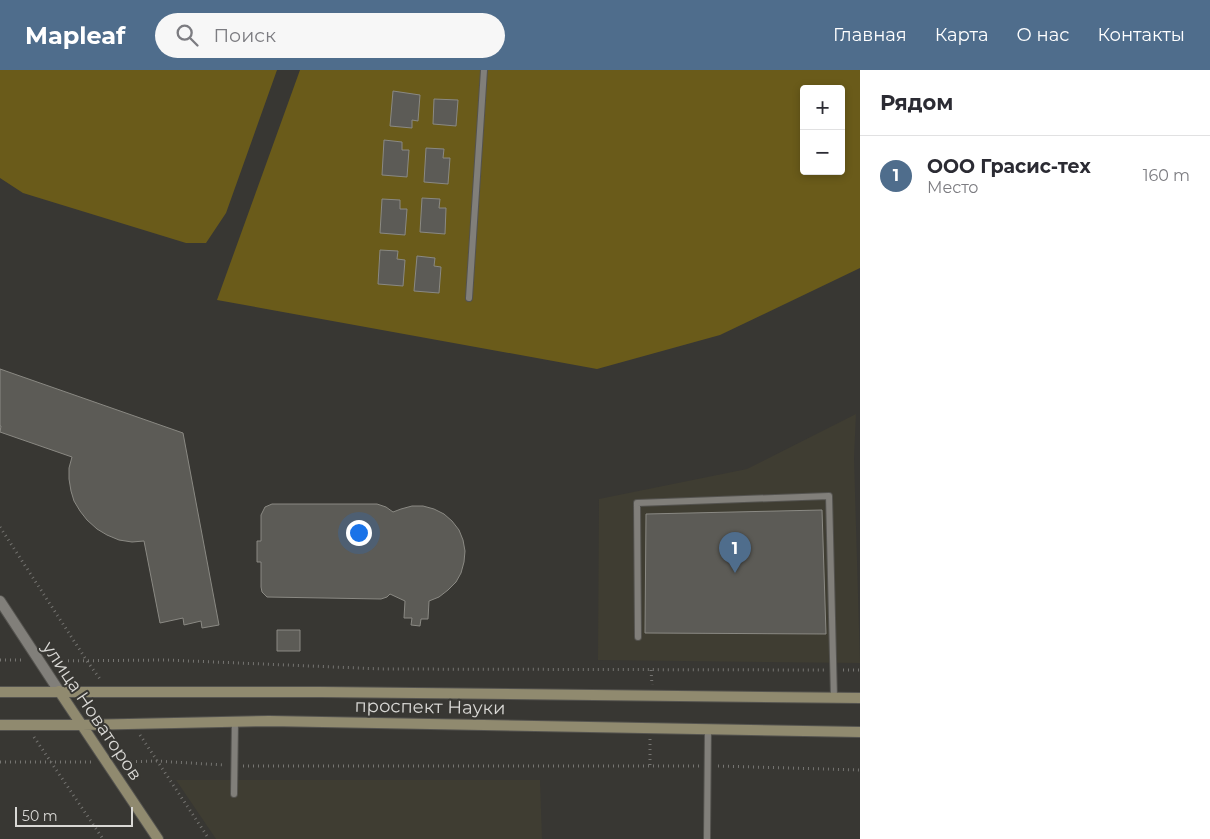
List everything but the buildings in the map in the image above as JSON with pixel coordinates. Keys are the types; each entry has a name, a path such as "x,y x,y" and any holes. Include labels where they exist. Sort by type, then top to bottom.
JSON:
{"street":[{"name":"улица Новаторов","path":"0,601 158,839"},
{"name":"проспект Науки","path":"0,692 321,692 860,698"},
{"name":"проспект Науки","path":"0,725 279,721 860,732"}],"lane":[{"path":"470,298 484,70"},
{"path":"638,637 637,503 829,496 834,698"},
{"path":"234,794 235,722"},
{"path":"707,839 708,728"}],"path":[{"path":"0,660 166,660 392,669 860,670"},
{"path":"26,725 103,839"},
{"path":"0,762 156,762 234,766 707,766 860,770"}],"shaded area":[{"path":"0,70 277,70 226,213 206,243 186,243 23,193 0,178"},
{"path":"300,70 860,70 860,268 720,335 597,369 217,300"},
{"path":"856,414 854,458 860,663 598,660 599,499 747,469"},
{"path":"176,780 540,780 542,839 216,839"}],"place":[{"name":"ООО Грасис-тех","path":"735,573"}]}
